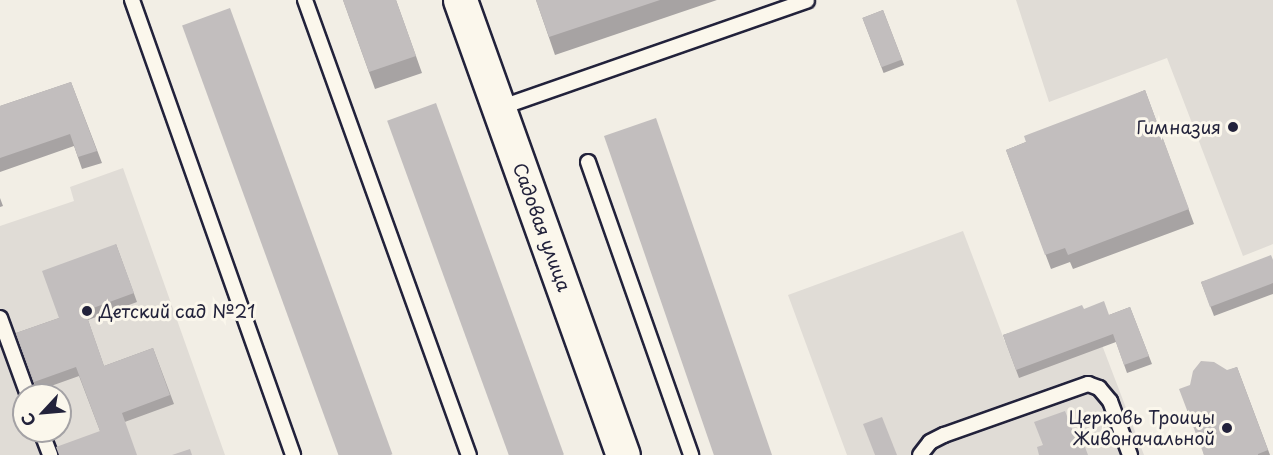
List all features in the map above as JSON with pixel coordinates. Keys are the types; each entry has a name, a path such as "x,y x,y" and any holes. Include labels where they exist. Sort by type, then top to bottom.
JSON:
{"street":[{"name":"Садовая улица","path":"460,0 623,455"}],"lane":[{"path":"132,0 293,455"},
{"path":"305,0 469,455"},
{"path":"499,108 807,1"},
{"path":"588,162 691,455"},
{"path":"0,318 24,383"},
{"path":"920,455 930,442 944,435 1088,384 1100,387 1110,401 1130,455"}],"shaded area":[{"name":"Гимназия","path":"1016,0 1273,0 1273,244 1243,256 1167,58 1049,102"},
{"name":"Детский сад №21","path":"123,168 225,455 0,455 0,226 74,201 70,187"},
{"path":"963,231 1005,342 1089,311 1144,455 847,455 788,295"}],"building":[{"path":"343,0 396,0 416,56 369,72"},
{"path":"536,0 660,0 549,37"},
{"path":"230,8 392,454 338,455 182,25"},
{"path":"883,10 902,59 881,67 862,18"},
{"path":"71,82 97,151 78,157 70,134 0,158 0,106"},
{"path":"1145,90 1189,209 1068,255 1065,248 1045,255 1006,150 1026,142 1024,136"},
{"path":"436,103 564,454 509,455 387,121"},
{"path":"656,118 772,455 714,455 604,136"},
{"path":"116,244 134,293 85,311 104,366 153,348 170,395 122,413 137,455 59,455 56,447 100,431 76,367 34,382 16,333 59,318 42,271"},
{"path":"1271,255 1273,283 1210,307 1201,282"},
{"path":"1104,301 1109,315 1130,307 1149,356 1124,365 1113,334 1016,370 1003,335 1082,305 1084,309"},
{"name":"Церковь Троицы Живоначальной","path":"1201,361 1214,362 1227,370 1237,367 1268,450 1258,455 1204,455 1179,389 1190,385 1193,371"},
{"path":"1065,411 1074,434 1079,431 1088,455 1039,455 1037,447 1043,445 1034,422"},
{"path":"882,417 897,455 875,455 863,424"},
{"path":"190,449 192,455 172,455"}],"place":[{"name":"Гимназия","path":"1233,127"},
{"name":"Детский сад №21","path":"87,311"},
{"name":"Церковь Троицы Живоначальной","path":"1227,428"}]}
